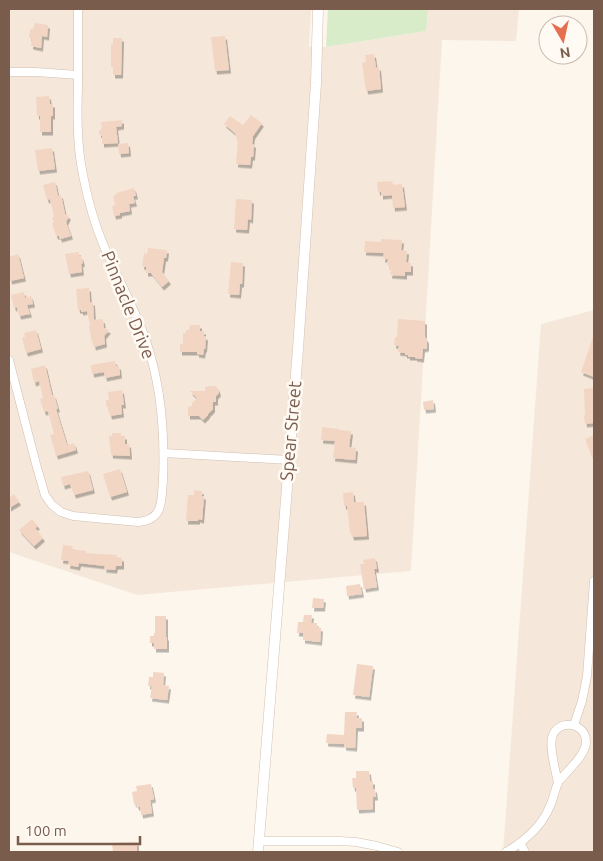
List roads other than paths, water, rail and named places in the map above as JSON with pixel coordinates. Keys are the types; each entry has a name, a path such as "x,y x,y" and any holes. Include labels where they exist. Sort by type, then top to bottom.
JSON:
{"main road":[{"name":"Spear Street","path":"258,852 308,214 316,83 318,9"}],"street":[{"name":"Pinnacle Drive","path":"9,360 45,495 52,505 61,512 73,516 138,522 146,522 153,519 159,513 162,495 164,453 159,393 145,337 105,249 87,193 78,134 78,9"},
{"path":"9,72 78,75"},
{"path":"164,453 289,460"},
{"path":"574,725 582,701 587,676 594,581"},
{"path":"506,852 535,830 544,818 558,783 583,752 586,745 585,734 574,725 562,726 552,736 551,744 558,783"},
{"path":"258,841 356,842 398,852"},
{"path":"520,843 526,852"}]}
